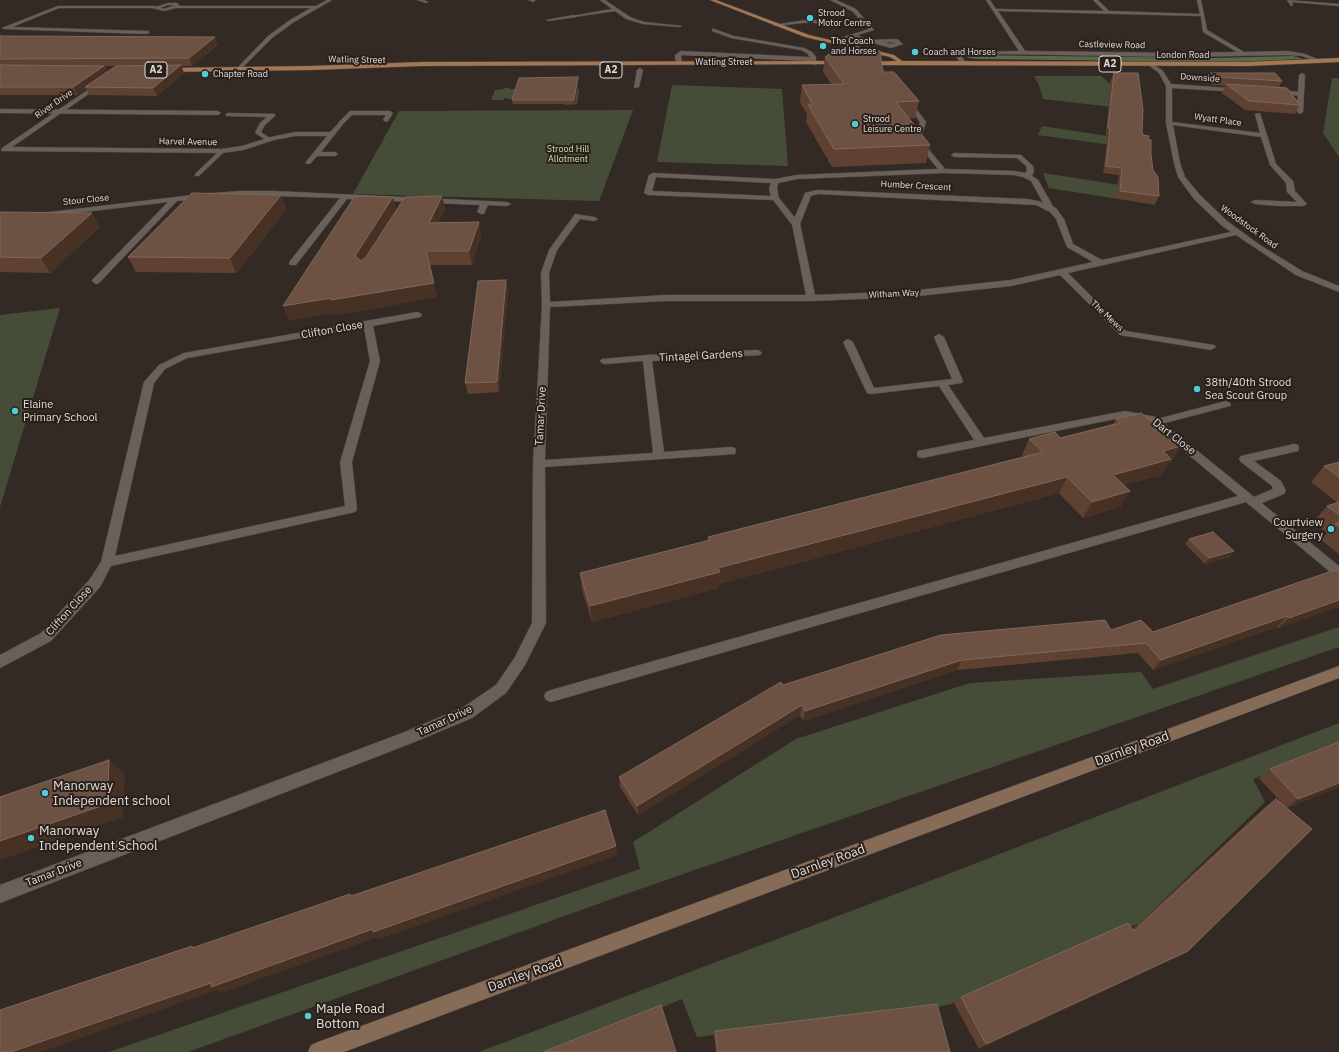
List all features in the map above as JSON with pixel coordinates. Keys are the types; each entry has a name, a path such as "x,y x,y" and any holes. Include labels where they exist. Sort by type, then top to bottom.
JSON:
{"main road":[{"path":"712,0 775,25 811,37 892,56 897,58 902,63"},
{"name":"London Road","path":"947,70 964,66 1048,63 1248,64 1339,60"},
{"name":"London Road","path":"1205,70 1270,68 1319,62"},
{"name":"Watling Street","path":"548,63 575,66 634,67 641,70"},
{"name":"Watling Street","path":"679,63 679,66 682,67 778,67 801,70"},
{"name":"Watling Street","path":"311,68 422,64 847,63"},
{"name":"A2","path":"861,63 902,63 915,66 964,66"},
{"name":"London Road","path":"1048,63 1139,67 1158,70"},
{"name":"London Road","path":"964,66 1166,70"},
{"name":"A2","path":"162,70 311,68"},
{"name":"Watling Street","path":"311,68 538,70"},
{"name":"A2","path":"632,70 641,70"}],"street":[{"path":"72,7 90,0"},
{"path":"147,32 4,28 58,7 155,7 156,9 164,10 176,5 182,0"},
{"path":"239,69 270,37 292,21 330,0"},
{"path":"419,0 426,2"},
{"path":"602,0 614,10 628,18 644,23 680,26"},
{"path":"832,0 854,10 872,30 833,42"},
{"path":"838,2 849,0"},
{"path":"988,0 1023,52"},
{"path":"1095,0 1108,13"},
{"path":"1199,0 1205,32 1244,54"},
{"path":"1290,5 1289,0 1339,6"},
{"path":"176,5 317,7"},
{"path":"548,20 614,10"},
{"path":"995,10 1203,15"},
{"path":"796,16 807,20"},
{"path":"775,25 812,20 833,27"},
{"path":"714,30 733,37 802,49 810,53 814,62"},
{"path":"854,36 870,41 882,42"},
{"name":"Castleview Road","path":"964,66 959,56 964,54 1023,52 1295,54 1319,62"},
{"name":"Watling Street","path":"679,63 678,55 681,53 814,62"},
{"path":"1150,64 1166,78 1169,86"},
{"path":"636,87 641,70"},
{"path":"1300,112 1302,75"},
{"name":"River Drive","path":"3,149 105,80"},
{"name":"Downside","path":"1169,86 1244,90"},
{"name":"Woodstock Road","path":"1169,86 1170,123 1177,163 1184,180 1204,205 1236,232 1257,247 1299,273 1339,289"},
{"path":"1266,92 1301,94"},
{"path":"903,94 923,122 918,139 943,171"},
{"path":"0,111 218,113"},
{"path":"308,163 350,113 390,113 386,120"},
{"name":"Wyatt Place","path":"1255,202 1303,204 1291,191 1292,187 1290,183 1274,168 1258,114"},
{"path":"228,115 273,116 262,124 258,133 268,139"},
{"name":"Wyatt Place","path":"1170,123 1264,135"},
{"name":"Harvel Avenue","path":"3,149 222,151 243,148 268,139 295,134 332,134"},
{"path":"197,175 222,151"},
{"path":"315,154 335,154"},
{"path":"954,155 1019,156 1030,166 1028,176"},
{"path":"775,198 648,192 653,175 775,181 797,177 943,171 1011,173 1028,176 1035,181 1050,208 1062,222 1070,245 1100,263"},
{"path":"775,181 773,189 775,198 796,224 811,298"},
{"name":"Humber Crescent","path":"796,224 808,195 817,192 1027,201 1050,208"},
{"name":"Stour Close","path":"33,216 240,193 345,197 406,203 507,204"},
{"path":"292,262 345,197"},
{"path":"96,281 174,200"},
{"path":"481,212 485,204"},
{"name":"Tamar Drive","path":"0,894 407,738 467,712 501,689 520,661 539,623 539,464 546,305 545,273 553,250 578,216 594,219"},
{"name":"Witham Way","path":"546,305 666,298 811,298 909,294 1011,283 1236,232"},
{"name":"The Mews","path":"1062,272 1123,333 1211,346"},
{"path":"368,324 417,315"},
{"name":"Clifton Close","path":"0,662 46,637 95,582 107,562 148,382 162,367 184,356 368,324 375,361 346,462 351,509 107,562"},
{"path":"848,342 871,391 958,381 939,337"},
{"name":"Tintagel Gardens","path":"659,455 647,358 757,353"},
{"path":"605,361 647,358"},
{"path":"942,383 981,442"},
{"path":"1157,422 1226,404"},
{"name":"Dart Close","path":"922,454 1125,414 1152,418 1339,573"},
{"path":"551,696 1280,491 1277,484 1245,459 1294,448"},
{"path":"539,464 731,451"},
{"name":"Darnley Road","path":"318,1052 1339,672"}],"green space":[{"path":"966,55 1214,58 1293,56 1303,59 1236,62 1138,61 977,59 968,58"},
{"path":"1034,76 1101,76 1109,83 1144,84 1138,84 1130,109 1043,99 1039,85"},
{"path":"1332,78 1339,78 1339,157 1323,133"},
{"path":"672,85 782,89 788,166 657,162"},
{"path":"504,88 579,89 577,104 565,105 566,99 504,98 503,100 491,100 495,90"},
{"name":"Strood Hill Allotment","path":"633,110 599,201 353,194 399,111"},
{"path":"1042,126 1121,138 1127,147 1038,135"},
{"path":"1043,173 1139,188 1156,205 1049,188"},
{"name":"Elaine Primary School","path":"60,308 0,507 0,315"},
{"path":"1339,627 1339,647 617,897 188,1052 109,1052 640,869 633,842 796,739 970,683 1141,672 1153,689"},
{"path":"1339,723 1339,747 1253,779 1265,802 1139,924 1119,930 954,1003 934,1008 697,1037 682,999 556,1052 479,1052 909,889"}],"building":[{"path":"0,36 215,37 189,58 0,59"},
{"path":"852,48 867,51 848,51"},
{"name":"Strood Leisure Centre","path":"834,51 880,51 883,72 894,72 919,101 896,102 930,145 834,149 808,105 813,105 802,85 844,84 825,57"},
{"path":"0,65 104,66 73,87 0,87"},
{"path":"181,65 153,88 85,87 116,66"},
{"path":"1114,73 1138,73 1143,109 1142,132 1143,135 1149,136 1148,139 1151,140 1153,170 1158,177 1159,196 1120,191 1122,168 1106,166 1110,129 1108,128"},
{"path":"1211,73 1275,73 1282,81 1217,77"},
{"path":"578,77 574,100 512,100 519,78"},
{"path":"1226,84 1287,88 1300,105 1249,101"},
{"path":"192,193 281,195 230,258 128,257"},
{"path":"355,196 393,197 355,256 361,261 366,257 405,197 442,196 429,223 479,222 469,251 426,251 434,283 331,300 331,298 283,306"},
{"path":"1,212 92,213 41,258 0,257"},
{"path":"506,280 497,382 465,383 478,281"},
{"path":"1141,413 1181,446 1163,451 1171,459 1113,475 1130,491 1092,502 1067,477 718,568 720,572 590,606 580,573 710,540 708,537 1043,452 1029,439 1055,432 1060,438 1120,423 1116,419"},
{"path":"1339,462 1339,477 1324,466"},
{"path":"1339,502 1339,515 1327,506"},
{"path":"1213,532 1234,551 1209,558 1189,539"},
{"path":"1335,570 1339,573 1339,600 1289,618 1287,616 1161,660 1146,643 962,660 805,711 802,705 637,806 619,777 781,682 783,685 941,635 1105,620 1111,630 1141,620 1153,632"},
{"path":"1339,742 1339,783 1298,799 1270,769"},
{"path":"109,760 107,804 0,841 0,797"},
{"path":"1276,799 1312,829 1188,951 986,1044 961,997 1128,923 1134,931"},
{"path":"605,810 616,846 373,932 373,929 211,987 211,983 11,1052 0,1052 0,1010 192,946 192,948 350,894 351,896"},
{"path":"937,1004 950,1052 718,1052 715,1031"},
{"path":"661,1005 676,1052 543,1052"}],"place":[{"name":"Strood Motor Centre","path":"810,18"},
{"name":"The Coach and Horses","path":"823,46"},
{"name":"Coach and Horses","path":"915,52"},
{"name":"Chapter Road","path":"205,74"},
{"name":"Strood Leisure Centre","path":"855,124"},
{"name":"38th/40th Strood Sea Scout Group","path":"1197,389"},
{"name":"Elaine Primary School","path":"15,411"},
{"name":"Courtview Surgery","path":"1331,529"},
{"name":"Manorway Independent school","path":"45,793"},
{"name":"Manorway Independent School","path":"31,838"},
{"name":"Maple Road Bottom","path":"308,1016"}]}
